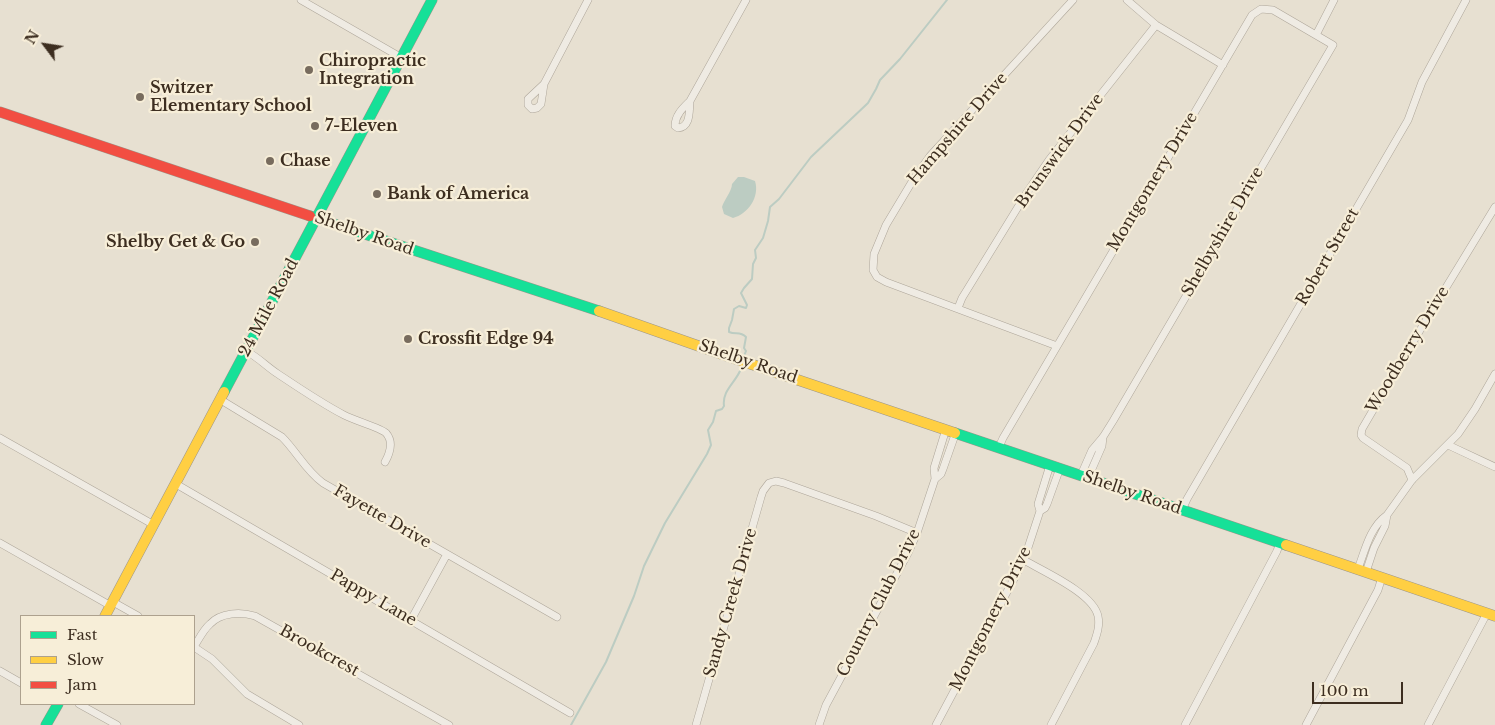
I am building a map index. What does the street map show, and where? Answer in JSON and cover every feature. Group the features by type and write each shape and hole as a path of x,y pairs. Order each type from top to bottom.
{"street":[{"path":"301,0 402,58"},
{"name":"24 Mile Road","path":"106,615 318,218 432,0"},
{"path":"544,84 588,0"},
{"path":"690,101 746,0"},
{"name":"Hampshire Drive","path":"958,308 886,282 875,274 872,264 878,241 898,202 921,168 1073,0"},
{"path":"1127,0 1156,25 1223,65"},
{"path":"1316,35 1334,0"},
{"name":"Robert Street","path":"1182,510 1186,499 1408,120 1422,82 1466,0"},
{"name":"Montgomery Drive","path":"999,447 1252,15 1260,9 1273,10 1316,35"},
{"name":"Brunswick Drive","path":"958,308 962,298 1038,176 1156,25"},
{"name":"Shelbyshire Drive","path":"1084,476 1102,446 1103,437 1333,45 1316,35"},
{"name":"Shelby Road","path":"0,112 408,249 600,311 736,359 1491,614"},
{"name":"Woodberry Drive","path":"1412,480 1407,468 1362,438 1362,429 1495,207"},
{"path":"958,308 1057,346"},
{"path":"246,351 330,408 357,422 384,432 391,443 391,450 385,462"},
{"path":"1362,571 1385,526 1387,515 1412,480 1448,445 1465,425 1495,374"},
{"name":"Fayette Drive","path":"221,400 282,437 311,474 323,483 557,617"},
{"name":"Country Club Drive","path":"819,725 826,705 917,533 935,479 943,469 951,431"},
{"path":"0,438 154,525"},
{"path":"1448,445 1495,467"},
{"name":"Montgomery Drive","path":"936,725 1024,560 1040,511 1048,504 1055,466"},
{"name":"Sandy Creek Drive","path":"696,725 761,497 769,483 784,483 917,533"},
{"name":"Pappy Lane","path":"176,484 570,713"},
{"path":"1185,725 1280,542"},
{"path":"0,544 136,615"},
{"path":"411,620 447,554"},
{"path":"1024,560 1083,595 1093,606 1098,616 1098,631 1094,643 1051,725"},
{"path":"1306,725 1379,587 1382,577"},
{"name":"Brookcrest","path":"195,645 206,628 218,618 233,614 255,616 449,725"},
{"path":"1428,725 1491,614"},
{"path":"195,648 212,659 247,694 299,725"},
{"path":"0,671 20,682"},
{"path":"46,725 57,705"},
{"path":"81,705 117,725"}],"shaded area":[{"path":"738,177 755,181 756,193 748,209 733,218 724,214 722,207 732,184"}],"waterway":[{"path":"744,356 746,337 742,334 729,332 729,328 734,309 739,306 746,308 747,305 741,293 752,279 753,264 756,258 755,250 763,238 770,207 779,199 811,157 868,103 880,80 900,59 947,0"},
{"path":"571,725 606,662 634,596 644,566 665,523 707,454 711,445 708,430 713,422 716,411 724,406 725,396 740,371"}],"traffic: fast":[{"path":"224,392 432,0"},
{"path":"310,216 599,311"},
{"path":"955,433 1286,545"},
{"path":"46,725 57,705"}],"traffic: slow":[{"path":"599,311 955,433"},
{"path":"106,615 224,392"},
{"path":"1286,545 1495,616"}],"traffic: jam":[{"path":"0,112 310,216"}],"place":[{"name":"Chiropractic Integration","path":"309,70"},
{"name":"Switzer Elementary School","path":"140,97"},
{"name":"7-Eleven","path":"315,126"},
{"name":"Chase","path":"270,161"},
{"name":"Bank of America","path":"377,194"},
{"name":"Shelby Get & Go","path":"255,242"},
{"name":"Crossfit Edge 94","path":"408,339"}]}
